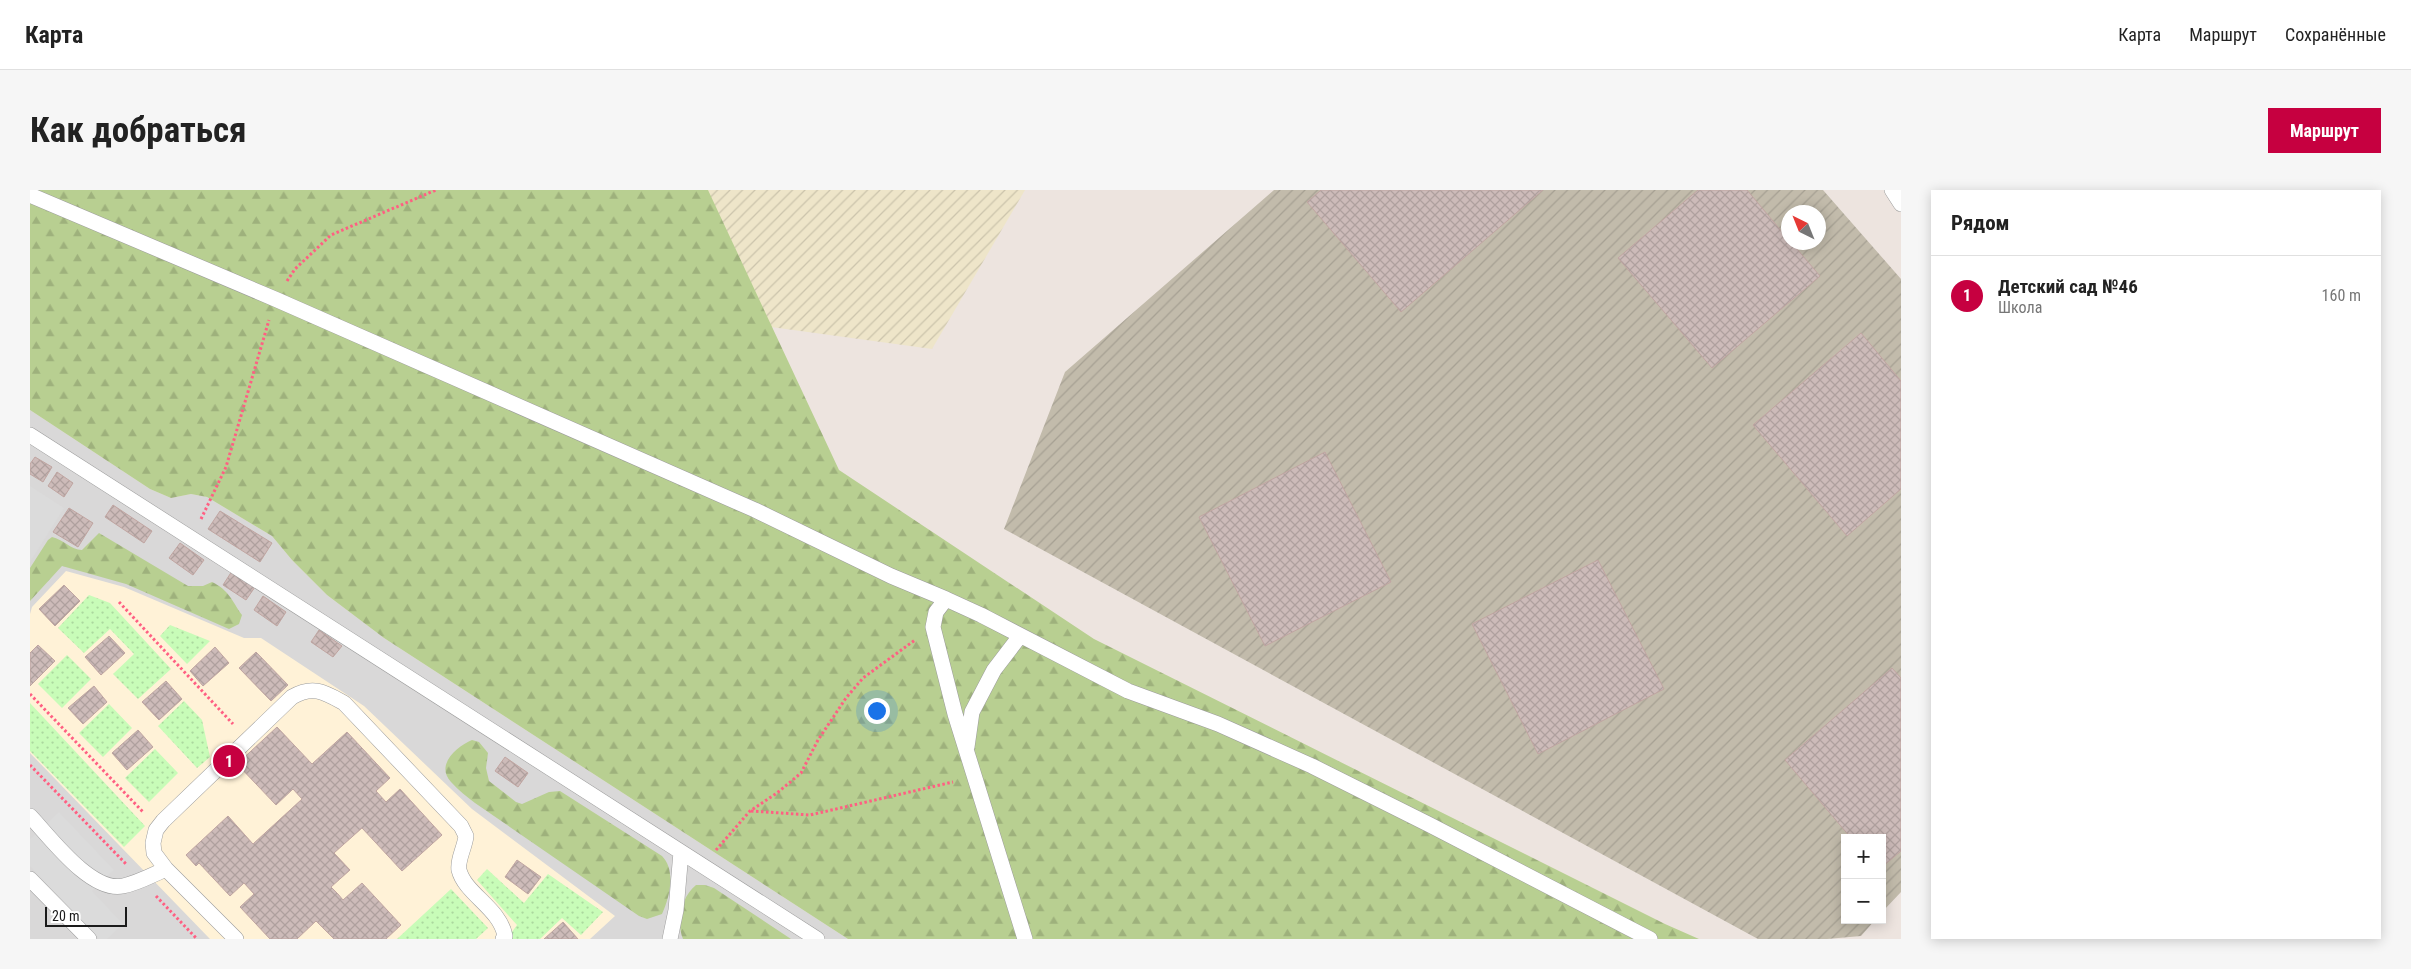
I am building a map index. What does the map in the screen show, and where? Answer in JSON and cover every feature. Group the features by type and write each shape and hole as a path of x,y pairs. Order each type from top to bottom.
{"lane":[{"path":"1892,190 1901,204"},
{"path":"30,195 755,510 890,576 981,615 1128,692 1218,724 1312,766 1439,829 1650,939"},
{"path":"30,435 817,939"},
{"path":"946,600 936,612 933,627 966,751 1025,939"},
{"path":"966,751 972,712 994,670 1020,636"},
{"path":"236,939 166,869 154,853 153,843 158,827 202,781 292,697 309,689 327,693 344,703 461,826 466,836 459,862 459,871 466,883 503,924 505,936 503,939"},
{"path":"30,816 87,876 100,883 122,887 166,869"},
{"path":"670,939 676,910 681,852"},
{"path":"30,878 89,939"}],"path":[{"path":"191,537 212,500 226,467 244,414 275,300 295,270 331,234 436,190"},
{"path":"119,602 247,739"},
{"path":"703,866 750,811 777,793 801,772 818,740 846,698 863,678 933,627"},
{"path":"30,694 158,827"},
{"path":"30,765 197,939"},
{"path":"750,811 810,815 975,777"}],"shaded area":[{"path":"555,190 1025,190 932,349 741,323"},
{"path":"1274,190 1823,190 1901,279 1901,892 1886,908 1886,834 1841,834 1841,924 1872,924 1861,936 1827,939 1758,939 1004,529 1065,372"},
{"path":"30,410 150,489 171,498 191,494 207,497 272,536 292,560 327,595 384,638 848,939 30,939"},
{"path":"30,486 64,508 30,562"},
{"path":"66,571 124,587 244,638 261,638 364,706 472,809 615,916 590,939 210,939 30,753 30,614 32,607"},
{"path":"59,812 114,870 92,891 123,924 107,939 99,939 30,866 30,839"}],"green space":[{"path":"30,190 708,190 839,470 1094,639 1665,924 1699,939 848,939 384,638 327,595 292,560 272,536 207,497 191,494 171,498 150,489 30,410"},
{"path":"99,533 188,586 203,586 212,582 218,585 230,596 242,615 239,624 229,629 126,584 62,566 30,601 30,568 48,540 52,537 56,538 78,550 82,550"},
{"path":"89,595 110,603 171,669 138,699 113,674 134,654 110,629 84,653 58,628"},
{"path":"170,625 210,641 187,664 160,636"},
{"path":"67,655 91,679 62,708 38,684"},
{"path":"184,701 202,720 210,757 197,768 158,726"},
{"path":"30,703 145,826 124,847 30,751"},
{"path":"109,704 132,728 103,757 79,733"},
{"path":"472,740 479,742 488,753 486,768 489,781 516,802 522,804 549,792 560,791 662,856 669,869 670,884 662,914 647,919 639,916 460,791 451,782 445,769 455,751"},
{"path":"155,749 178,773 149,802 125,778"},
{"path":"487,869 524,903 548,874 603,912 581,935 562,918 540,939 507,939 517,925 477,880"},
{"path":"696,885 714,888 791,939 683,939 680,925 681,910 687,896"},
{"path":"451,889 488,928 476,939 397,939"}],"building":[{"path":"1321,190 1543,190 1401,312 1307,202"},
{"path":"1698,190 1747,190 1781,231 1781,250 1798,250 1820,276 1712,368 1618,258"},
{"path":"1861,333 1901,381 1901,489 1847,536 1753,425"},
{"path":"1325,452 1391,582 1265,646 1199,517"},
{"path":"35,457 52,467 43,482 30,474 30,464"},
{"path":"57,472 73,483 64,497 48,486"},
{"path":"113,505 152,531 144,543 105,517"},
{"path":"69,508 93,523 78,547 53,532"},
{"path":"220,511 272,543 260,562 208,529"},
{"path":"180,543 204,560 193,575 169,558"},
{"path":"1598,560 1664,689 1538,754 1472,624"},
{"path":"232,571 255,587 246,600 223,585"},
{"path":"64,585 80,601 55,626 39,609"},
{"path":"263,596 286,612 277,626 254,610"},
{"path":"319,630 342,646 333,657 311,642"},
{"path":"109,636 125,653 101,675 85,657"},
{"path":"38,645 55,661 30,686 30,653"},
{"path":"215,647 229,663 203,686 190,671"},
{"path":"256,652 288,685 271,701 239,668"},
{"path":"1892,668 1901,678 1901,851 1886,864 1886,834 1848,834 1785,760"},
{"path":"166,681 182,699 159,720 142,702"},
{"path":"94,686 107,702 83,724 68,708"},
{"path":"277,727 312,764 347,732 390,778 376,791 386,802 400,789 442,835 402,871 362,828 334,853 350,870 331,887 343,900 362,883 401,925 386,939 334,939 316,921 297,939 270,939 240,907 254,894 244,883 230,896 199,863 196,866 186,855 228,816 253,844 302,799 293,789 276,805 237,764"},
{"path":"138,730 153,747 127,770 112,753"},
{"path":"505,757 528,773 518,787 495,771"},
{"path":"517,860 541,877 528,894 505,877"},
{"path":"563,922 578,939 544,939"}],"place":[{"name":"Детский сад №46","path":"229,761"}]}
